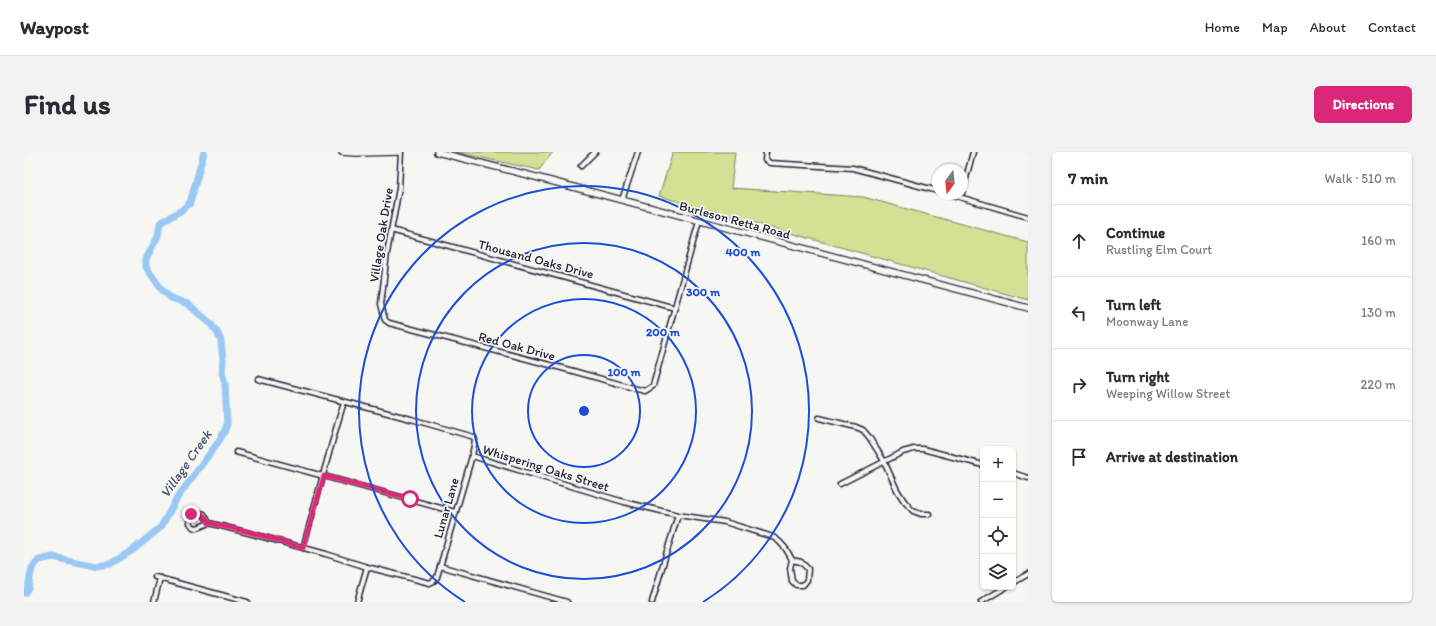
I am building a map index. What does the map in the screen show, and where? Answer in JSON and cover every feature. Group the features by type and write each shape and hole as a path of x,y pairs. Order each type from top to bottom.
{"street":[{"path":"342,152 356,154 400,152"},
{"name":"Village Oak Drive","path":"385,320 380,304 399,188 400,152"},
{"name":"Burleson Retta Road","path":"437,152 1028,308"},
{"path":"581,166 595,152"},
{"path":"622,200 638,152"},
{"path":"766,152 765,160 770,163 853,168 932,189"},
{"path":"968,172 973,152"},
{"path":"968,197 1028,217"},
{"path":"675,308 699,221"},
{"name":"Thousand Oaks Drive","path":"391,230 675,308"},
{"name":"Red Oak Drive","path":"385,320 389,323 645,391 651,388 654,382 675,308"},
{"name":"Whispering Oaks Street","path":"258,379 474,437 475,440 472,456 624,502 678,515 725,522 773,537 784,545 792,560 790,568 792,581 796,585 803,586 807,580 808,569 801,562 792,560"},
{"path":"303,548 344,402"},
{"path":"819,418 863,430 884,461 897,490 904,501 914,511 921,514 929,514"},
{"path":"840,484 903,452 914,449 944,454 980,464"},
{"path":"236,452 455,512"},
{"name":"Lunar Lane","path":"367,567 430,583 435,580 472,456"},
{"path":"1016,474 1028,478"},
{"path":"209,523 204,514 196,512 191,514 190,523 193,527 197,528 209,523 249,532 367,567 357,602"},
{"path":"652,602 678,515"},
{"path":"440,566 566,602"},
{"path":"1016,581 1028,574"},
{"path":"154,602 158,578 247,602"},
{"path":"981,602 1001,590"}],"green space":[{"path":"455,152 553,152 539,170"},
{"path":"673,152 735,152 731,188 863,197 1028,242 1028,300 659,196"}],"waterway":[{"name":"Village Creek","path":"24,593 28,588 32,568 39,560 53,557 95,566 110,564 133,550 161,527 177,498 219,441 225,430 227,424 225,383 222,373 223,360 221,341 217,332 210,323 188,304 171,298 162,290 146,267 146,259 158,236 160,223 182,210 190,203 204,152"}],"route":[{"path":"191,514 196,512 204,514 209,523 249,532 303,548 324,476 410,499"}]}
